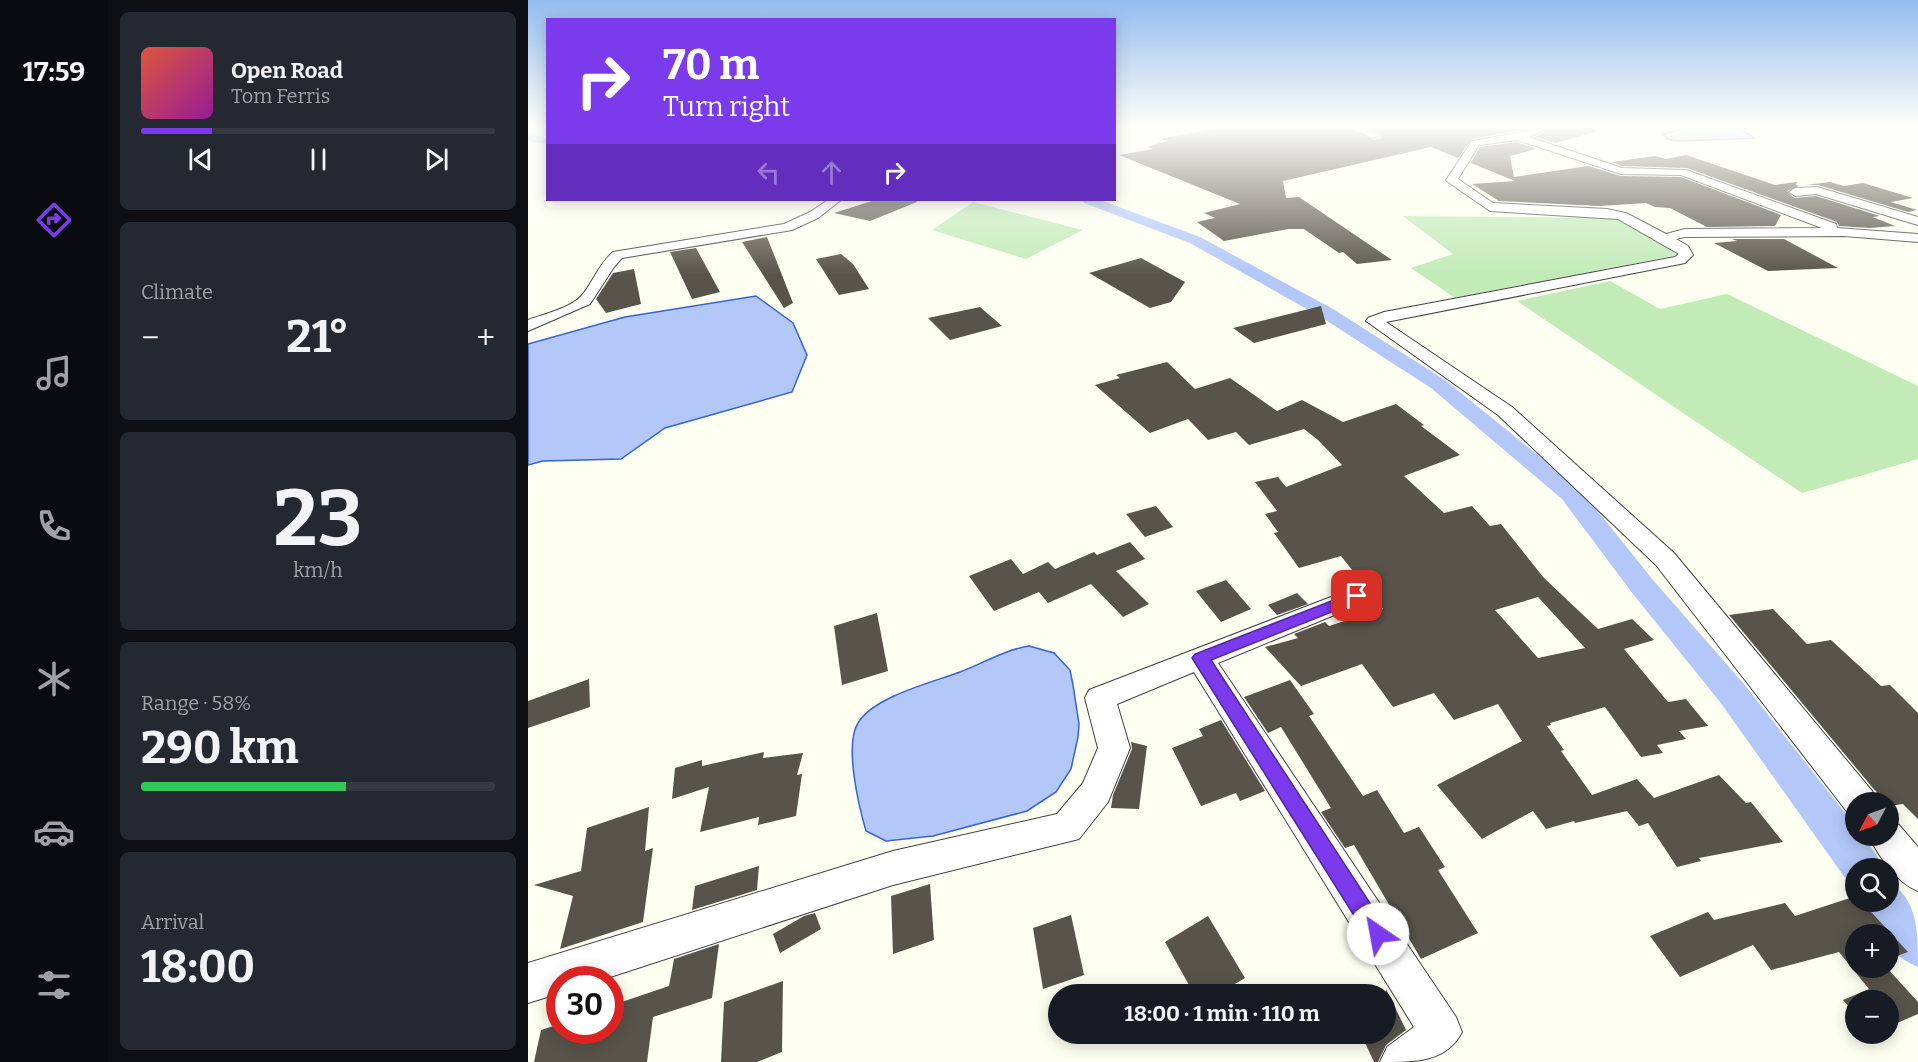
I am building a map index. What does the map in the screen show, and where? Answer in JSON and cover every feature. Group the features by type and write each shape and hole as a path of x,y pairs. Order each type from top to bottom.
{"street":[{"path":"1455,176 1452,180 1490,207 1608,213 1622,216 1683,249 1686,255 1680,260 1477,297 1374,321 1505,411 1665,560 1852,792"},
{"path":"1692,176 1844,232"},
{"path":"1795,192 1817,190 1918,221"},
{"path":"528,326 587,300 601,274 610,261 618,255 787,227 814,215 834,201"},
{"path":"1669,241 1669,237 1685,233 1844,232 1918,238"},
{"path":"528,983 893,868 1067,828 1096,792 1114,748 1100,698 1357,596"},
{"path":"1200,658 1441,1032 1402,1062"},
{"path":"1895,846 1918,874"}],"green space":[{"path":"973,202 1083,230 1026,259 932,230"},
{"path":"1403,216 1619,218 1678,255 1455,298 1411,268 1453,254"},
{"path":"1610,281 1660,309 1727,294 1918,386 1918,459 1802,493 1517,301"}],"water":[{"path":"756,296 793,323 807,355 792,392 665,428 621,459 543,461 528,465 528,344 625,317"},
{"path":"1029,646 1054,653 1070,670 1073,685 1079,724 1078,737 1071,769 1056,792 1027,811 933,836 886,841 866,831 854,776 852,746 858,723 876,705 890,698 1011,650"}],"building":[{"path":"1170,176 1307,176 1283,181 1286,198 1299,197 1392,260 1357,264 1343,252 1339,253 1304,229 1288,229 1224,241 1197,222 1215,218 1204,213 1240,204"},
{"path":"1502,176 1681,177 1781,215 1775,226 1707,227 1670,208 1655,207 1646,203 1599,206 1499,201 1472,184 1515,181"},
{"path":"1708,176 1747,176 1775,185 1797,182 1796,185 1799,186 1787,191 1794,198 1816,196 1880,216 1873,217 1895,226 1870,228 1839,226 1837,222"},
{"path":"1830,182 1844,186 1863,183 1913,198 1891,202 1917,210 1908,212 1818,185 1806,185"},
{"path":"872,201 917,202 870,221 834,213"},
{"path":"767,237 793,303 784,308 742,242"},
{"path":"1732,239 1784,239 1838,268 1768,271 1714,243 1737,241"},
{"path":"696,248 720,292 692,299 670,252"},
{"path":"841,254 853,264 869,289 839,295 816,259"},
{"path":"1141,258 1185,282 1171,302 1150,308 1089,273"},
{"path":"634,269 641,304 606,313 596,299 613,273"},
{"path":"1321,306 1326,324 1254,343 1233,328"},
{"path":"980,307 1002,326 950,340 928,318"},
{"path":"1167,362 1195,389 1230,378 1277,411 1302,400 1343,422 1396,404 1460,455 1404,476 1444,513 1472,506 1490,526 1501,524 1544,578 1598,629 1632,619 1654,640 1624,649 1668,702 1686,699 1708,726 1679,731 1686,739 1657,745 1663,753 1641,757 1605,707 1550,723 1551,725 1547,726 1564,750 1561,751 1592,795 1637,779 1654,798 1719,775 1746,803 1751,802 1783,842 1699,858 1701,861 1677,867 1648,823 1639,826 1627,811 1546,829 1533,811 1482,839 1437,785 1522,741 1498,704 1454,720 1434,693 1393,707 1362,664 1301,686 1265,647 1298,638 1294,634 1325,622 1329,626 1383,609 1341,556 1299,568 1274,533 1278,532 1265,514 1277,511 1255,482 1278,477 1286,487 1342,465 1304,429 1249,445 1236,432 1208,440 1188,419 1150,433 1095,385 1120,378 1116,375","holes":["1538,597 1585,648 1538,658 1495,610"]},
{"path":"1156,506 1173,527 1145,537 1126,514"},
{"path":"1130,542 1145,559 1116,571 1149,604 1123,617 1091,584 1048,603 1039,592 994,611 969,576 1011,559 1023,574 1048,562 1055,569 1094,552 1097,555"},
{"path":"1226,580 1251,609 1221,622 1196,591"},
{"path":"1297,593 1308,604 1277,615 1268,605"},
{"path":"1773,609 1807,644 1831,640 1881,686 1890,685 1918,713 1918,819 1903,804 1899,805 1899,792 1877,792 1872,787 1729,615"},
{"path":"877,613 888,671 842,685 834,626"},
{"path":"589,679 590,707 528,728 528,701"},
{"path":"1290,680 1314,714 1309,716 1363,796 1377,790 1404,833 1419,827 1445,867 1438,870 1478,933 1421,959 1354,845 1345,848 1321,812 1331,808 1281,727 1268,733 1244,697"},
{"path":"1221,720 1265,791 1240,801 1236,793 1201,806 1172,748 1203,736 1199,729"},
{"path":"1131,742 1147,746 1139,809 1111,808 1113,795 1132,749"},
{"path":"764,752 763,758 803,753 797,775 802,774 796,816 758,825 759,817 700,832 709,787 672,799 675,768 702,760 702,766"},
{"path":"649,807 645,851 653,848 643,922 560,949 573,896 534,885 581,871 587,828"},
{"path":"759,866 757,890 692,910 695,886"},
{"path":"930,884 934,940 893,954 891,896"},
{"path":"1845,900 1845,912 1871,912 1882,924 1845,924 1845,959 1839,952 1771,970 1753,945 1680,977 1650,936 1708,912 1714,920 1785,903 1795,916"},
{"path":"815,913 821,929 780,953 773,934 804,916"},
{"path":"1071,915 1084,975 1058,984 1048,984 1048,987 1043,989 1033,928"},
{"path":"1208,916 1245,978 1235,984 1188,984 1165,942"},
{"path":"1899,942 1908,952 1899,955"},
{"path":"719,944 712,998 653,1017 647,1062 534,1062 541,1030 546,1028 546,1044 624,1044 624,1001 669,986 674,959"},
{"path":"1860,978 1896,978 1918,1002 1918,1014 1899,1022 1899,990 1867,990 1869,989"},
{"path":"783,981 782,1052 757,1062 721,1062 724,1002"},
{"path":"1396,1010 1406,1030 1396,1038"},
{"path":"1366,1044 1387,1044 1378,1062 1374,1062"}],"waterway":[{"path":"1092,201 1195,240 1327,313 1438,384 1571,494 1643,587 1732,693 1855,858"},
{"path":"1893,912 1918,945"}],"route":[{"path":"1357,596 1200,658 1378,934"}]}
